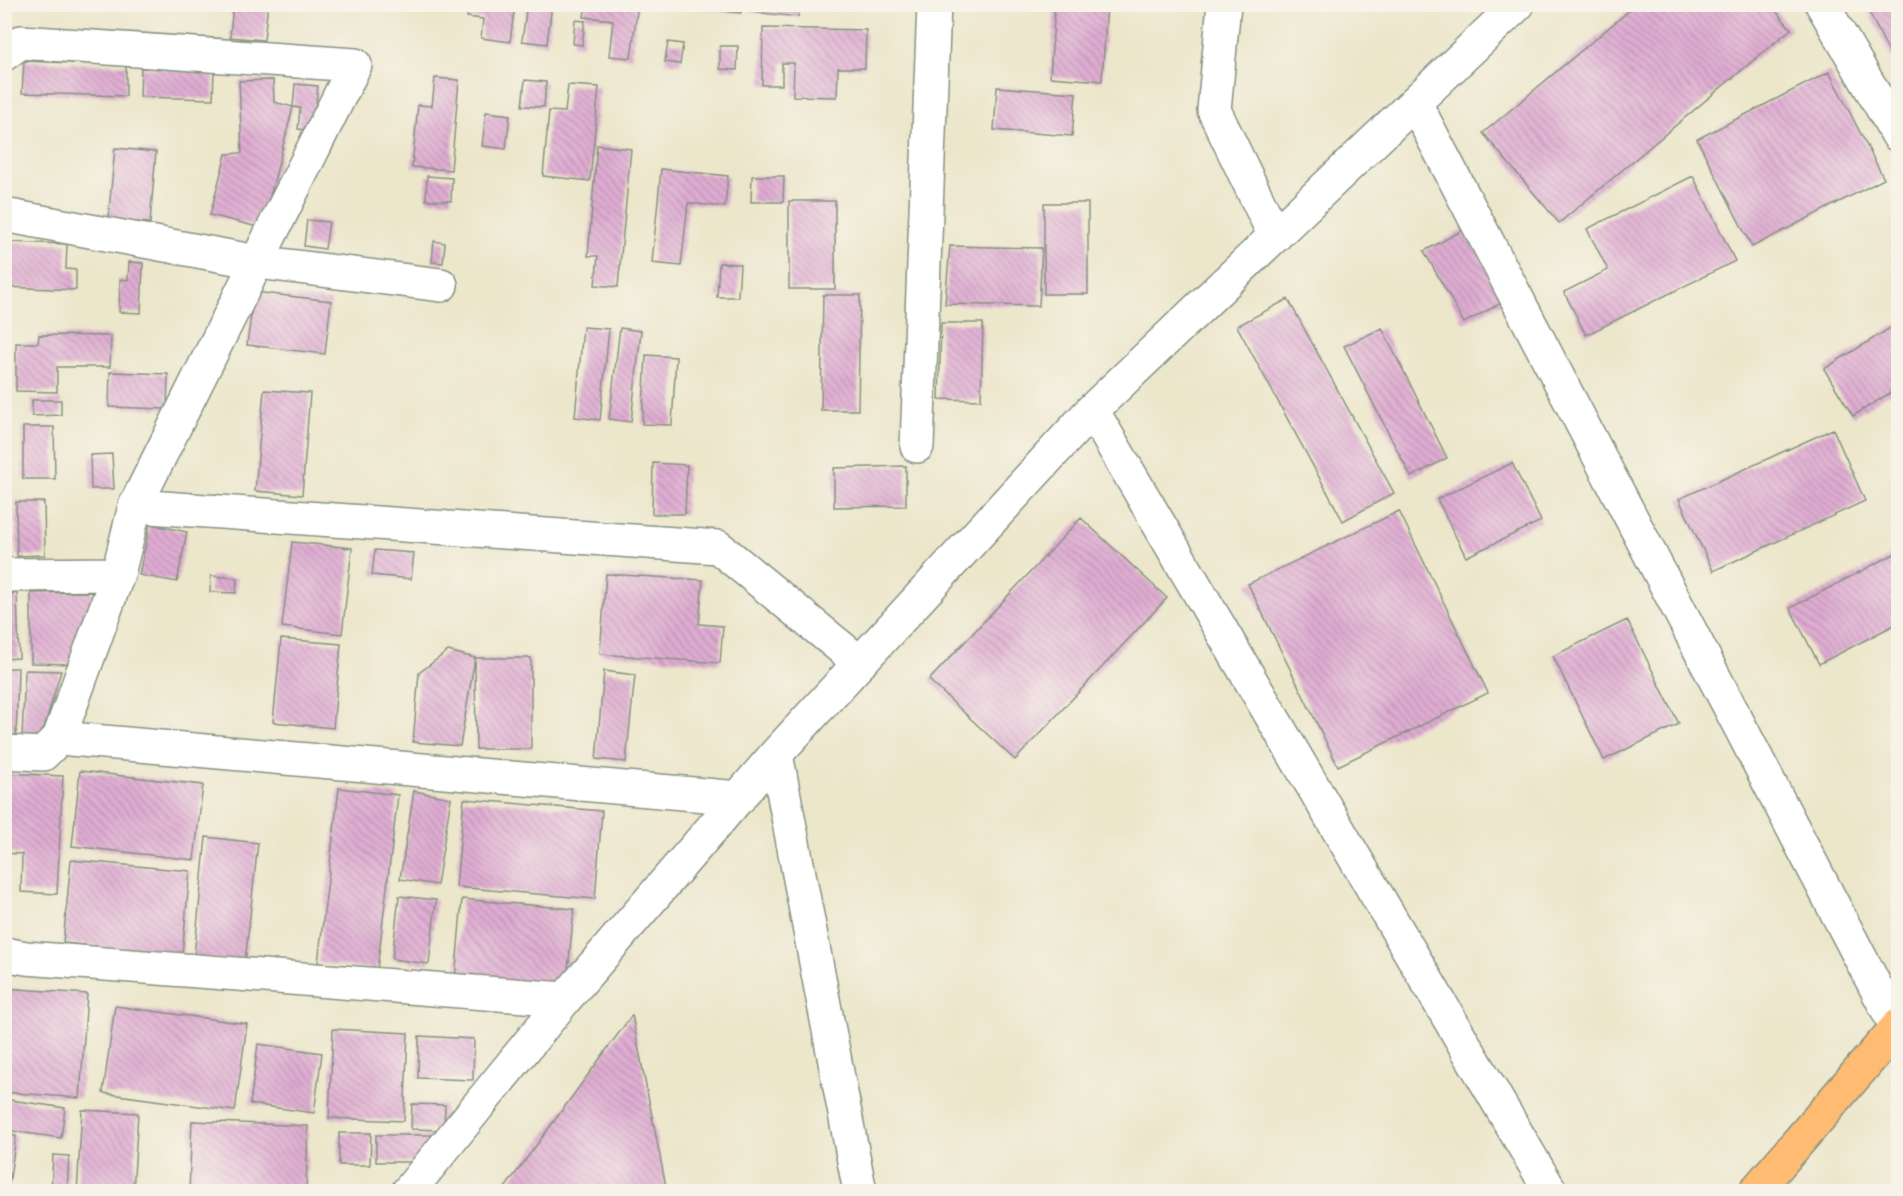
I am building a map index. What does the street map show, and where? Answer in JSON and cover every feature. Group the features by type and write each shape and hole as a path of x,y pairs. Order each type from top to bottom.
{"main road":[{"path":"1756,1191 1898,1027"}],"street":[{"path":"917,446 934,4"},
{"path":"1224,4 1214,110 1275,236"},
{"path":"408,1191 565,999 776,754 1092,410 1518,4"},
{"path":"1822,4 1899,135"},
{"path":"4,54 21,42 355,65 135,506 118,574 59,738 42,754 4,752"},
{"path":"1415,103 1898,1027"},
{"path":"4,215 257,262 441,285"},
{"path":"1092,410 1551,1191"},
{"path":"135,506 718,547 860,663"},
{"path":"4,575 118,574"},
{"path":"59,738 739,798"},
{"path":"776,754 860,1191"},
{"path":"4,954 27,958 565,999"}],"building":[{"path":"233,4 268,4 264,40 230,37"},
{"path":"469,4 515,4 510,42 481,38 483,19 467,17"},
{"path":"527,4 552,4 547,44 522,41"},
{"path":"586,4 638,4 631,58 609,56 613,20 584,17"},
{"path":"697,4 742,4 741,13 696,8"},
{"path":"753,4 799,4 798,17 752,12"},
{"path":"1055,4 1107,4 1102,81 1050,77"},
{"path":"1637,4 1770,4 1791,29 1559,223 1483,133"},
{"path":"1865,4 1898,4 1898,70"},
{"path":"575,20 585,21 582,45 573,44"},
{"path":"763,28 866,30 865,68 838,68 837,97 793,96 794,63 782,63 782,85 762,85"},
{"path":"668,42 683,44 680,64 665,62"},
{"path":"720,46 738,46 737,70 720,69"},
{"path":"24,61 126,65 126,96 22,93"},
{"path":"141,68 214,70 213,99 140,97"},
{"path":"1829,72 1884,179 1752,247 1697,139"},
{"path":"435,78 459,80 451,170 412,167 418,105 432,106"},
{"path":"273,80 274,102 293,107 262,228 210,215 226,154 242,153 239,81"},
{"path":"525,80 546,82 544,107 522,106"},
{"path":"295,84 318,86 313,131 298,129 300,108 293,107"},
{"path":"568,85 599,87 590,181 543,176 549,111 565,112"},
{"path":"997,87 1076,93 1072,136 994,130"},
{"path":"486,112 510,115 506,149 482,146"},
{"path":"597,145 631,149 618,287 595,285 598,256 588,256"},
{"path":"115,148 156,152 150,223 108,220"},
{"path":"661,169 728,176 725,207 688,203 681,266 652,263"},
{"path":"427,176 452,178 451,201 426,200"},
{"path":"752,176 784,176 783,202 751,202"},
{"path":"1693,176 1735,261 1586,335 1564,292 1608,270 1587,229"},
{"path":"789,201 835,201 835,289 789,289"},
{"path":"1044,203 1088,203 1088,294 1044,294"},
{"path":"307,220 329,222 325,249 304,246"},
{"path":"1465,229 1505,301 1464,323 1424,251"},
{"path":"434,241 445,243 443,263 432,262"},
{"path":"8,242 67,244 66,269 76,270 76,290 6,287"},
{"path":"950,246 1042,248 1039,306 945,304"},
{"path":"129,262 143,263 141,313 119,312 120,279 128,280"},
{"path":"719,263 740,264 738,297 717,297"},
{"path":"254,292 331,301 325,354 247,345"},
{"path":"823,295 860,295 858,410 821,410"},
{"path":"1288,299 1394,493 1343,521 1237,326"},
{"path":"941,323 983,323 981,400 939,399"},
{"path":"1898,323 1898,388 1853,416 1824,369"},
{"path":"583,327 609,329 600,420 575,417"},
{"path":"620,328 641,331 631,422 609,419"},
{"path":"1382,328 1447,458 1411,477 1344,346"},
{"path":"39,335 111,336 110,367 57,367 57,392 16,391 16,343 38,343"},
{"path":"646,355 676,357 672,425 642,424"},
{"path":"110,372 168,374 167,409 109,407"},
{"path":"264,390 310,393 302,495 255,491"},
{"path":"32,400 61,400 61,415 32,416"},
{"path":"23,427 54,427 55,479 23,479"},
{"path":"1833,429 1865,501 1713,571 1679,499"},
{"path":"112,454 114,489 91,489 90,455"},
{"path":"653,463 687,465 685,514 652,514"},
{"path":"1512,463 1541,521 1466,557 1437,499"},
{"path":"906,466 906,506 834,507 834,468"},
{"path":"16,502 44,502 45,555 17,556"},
{"path":"1399,511 1488,693 1338,766 1248,584"},
{"path":"1081,518 1167,598 1015,760 929,680"},
{"path":"150,524 187,532 177,582 139,575"},
{"path":"292,542 352,548 342,634 282,627"},
{"path":"375,550 414,553 411,579 372,575"},
{"path":"1898,552 1898,623 1819,664 1790,608"},
{"path":"606,574 703,580 699,624 723,626 720,663 600,654"},
{"path":"211,576 237,578 236,593 210,592"},
{"path":"96,592 70,664 31,663 31,593"},
{"path":"17,593 19,658 4,659 4,594"},
{"path":"1627,620 1679,724 1604,760 1553,656"},
{"path":"281,639 341,644 333,728 273,722"},
{"path":"448,651 475,658 460,746 413,742 419,673"},
{"path":"475,658 531,658 531,749 476,749"},
{"path":"4,668 18,668 16,740 4,739"},
{"path":"25,670 61,671 41,738 22,737"},
{"path":"604,671 635,675 626,762 596,759"},
{"path":"80,771 203,785 194,860 72,846"},
{"path":"4,773 63,776 57,894 21,892 22,854 4,853"},
{"path":"339,788 398,795 377,970 318,963"},
{"path":"414,791 451,798 437,885 400,879"},
{"path":"464,799 602,811 595,899 456,887"},
{"path":"206,837 258,843 245,962 194,957"},
{"path":"71,860 190,871 182,955 63,943"},
{"path":"399,896 436,900 429,964 392,959"},
{"path":"462,899 574,909 566,990 455,980"},
{"path":"4,988 87,994 80,1098 4,1092"},
{"path":"115,1006 247,1024 235,1111 103,1093"},
{"path":"632,1015 667,1192 502,1192"},
{"path":"333,1029 408,1033 404,1121 329,1118"},
{"path":"419,1036 474,1039 473,1080 418,1078"},
{"path":"258,1044 322,1053 314,1113 250,1104"},
{"path":"4,1099 65,1108 61,1138 4,1130"},
{"path":"412,1104 445,1105 444,1130 411,1129"},
{"path":"82,1110 138,1113 133,1192 77,1192"},
{"path":"192,1121 308,1126 306,1192 189,1192"},
{"path":"339,1133 371,1133 370,1165 339,1165"},
{"path":"4,1134 16,1136 8,1192 4,1192"},
{"path":"376,1135 431,1135 430,1162 376,1162"},
{"path":"53,1155 69,1156 67,1192 51,1192"}]}
